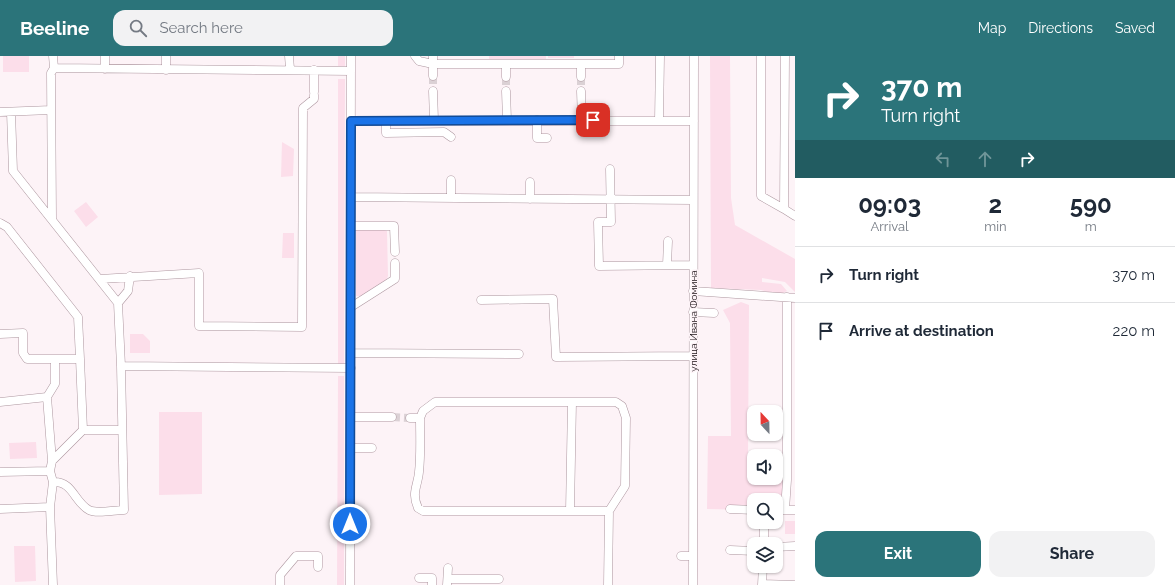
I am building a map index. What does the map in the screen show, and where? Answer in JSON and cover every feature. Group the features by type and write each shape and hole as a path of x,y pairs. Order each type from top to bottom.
{"street":[{"path":"52,219 51,73 54,68 53,56"},
{"path":"105,56 105,69"},
{"path":"166,56 166,70"},
{"path":"289,56 290,69"},
{"path":"350,585 351,56"},
{"path":"415,56 418,61 433,60 506,64 581,64 601,60 619,64 619,56"},
{"path":"659,121 660,56"},
{"name":"улица Ивана Фомина","path":"693,585 694,56"},
{"path":"762,56 761,196 795,216"},
{"path":"784,210 785,56"},
{"path":"433,60 433,76"},
{"path":"506,64 506,77"},
{"path":"581,64 581,77"},
{"path":"54,68 166,70 290,69 351,71"},
{"path":"100,279 199,273 199,326 302,327 303,108 314,99 314,70"},
{"path":"433,91 434,120"},
{"path":"506,91 504,106 507,120"},
{"path":"581,92 579,107 582,120"},
{"path":"0,111 11,112 51,110"},
{"path":"11,112 13,172 118,303 124,510 94,512 89,510 66,484 61,482 53,482"},
{"path":"351,121 507,120 522,123 538,120 694,121"},
{"path":"538,120 537,138 547,138"},
{"path":"386,121 386,133 444,132 451,137"},
{"path":"610,169 611,222 598,222 599,266 693,265"},
{"path":"451,180 451,198"},
{"path":"530,182 530,199"},
{"path":"351,197 611,200 655,197 693,200"},
{"path":"0,223 7,227 78,317 83,430"},
{"path":"351,226 394,226 395,252"},
{"path":"667,265 668,242"},
{"path":"351,307 395,279 395,264"},
{"path":"118,303 128,291 130,276"},
{"path":"693,291 791,297 787,480 783,497"},
{"path":"481,300 553,299 556,357 693,356"},
{"path":"693,312 714,313"},
{"path":"0,334 23,333 23,354 27,360 80,359"},
{"path":"351,353 519,354"},
{"path":"52,585 50,507 53,482 50,471 52,461 47,397 55,384 55,359"},
{"path":"121,366 351,368"},
{"path":"0,402 47,397"},
{"path":"608,511 423,510 418,508 415,502 415,482 419,473 420,418 425,408 435,402 616,402 622,406 625,412 625,486 608,511 608,585"},
{"path":"570,511 572,402"},
{"path":"351,417 392,418"},
{"path":"410,418 420,418"},
{"path":"52,461 83,430 122,430"},
{"path":"351,448 372,448"},
{"path":"0,472 50,471"},
{"path":"0,509 50,507"},
{"path":"730,509 747,510"},
{"path":"783,510 795,510"},
{"path":"783,547 795,546"},
{"path":"730,550 747,551"},
{"path":"280,585 280,575 296,556 318,556 318,567"},
{"path":"681,556 693,556"},
{"path":"448,568 448,582 460,577 499,580"},
{"path":"763,573 762,585 795,585"},
{"path":"418,578 432,578 432,585"}],"shaded area":[{"path":"3,56 29,56 29,72 3,72"},
{"path":"338,56 345,56 345,66 338,66"},
{"path":"489,56 546,56 546,59 489,59"},
{"path":"548,56 574,56 574,58 548,58"},
{"path":"710,56 730,56 731,198 735,225 795,259 795,292 785,282 762,278 762,282 781,284 787,291 779,295 761,290 711,288"},
{"path":"338,79 345,79 344,364 338,364"},
{"path":"282,142 294,149 293,176 281,177"},
{"path":"86,202 98,217 86,227 74,211"},
{"path":"377,228 387,231 388,276 386,281 361,296 356,296 356,230"},
{"path":"283,233 294,233 294,258 282,258"},
{"path":"741,302 749,305 747,485 783,485 782,493 747,493 747,510 707,509 708,436 731,436 730,323 723,310"},
{"path":"130,334 143,334 150,341 150,353 130,353"},
{"path":"338,376 344,376 344,585 337,585"},
{"path":"159,412 202,412 202,494 159,495"},
{"path":"36,442 37,458 10,459 9,443"},
{"path":"785,521 795,521 795,534 785,534"},
{"path":"14,546 35,546 36,581 15,582"}],"tunnel":[{"path":"433,76 433,91"},
{"path":"506,77 506,91"},
{"path":"581,77 581,91"},
{"path":"392,417 410,418"}],"route":[{"path":"350,524 351,121 593,120"}]}
